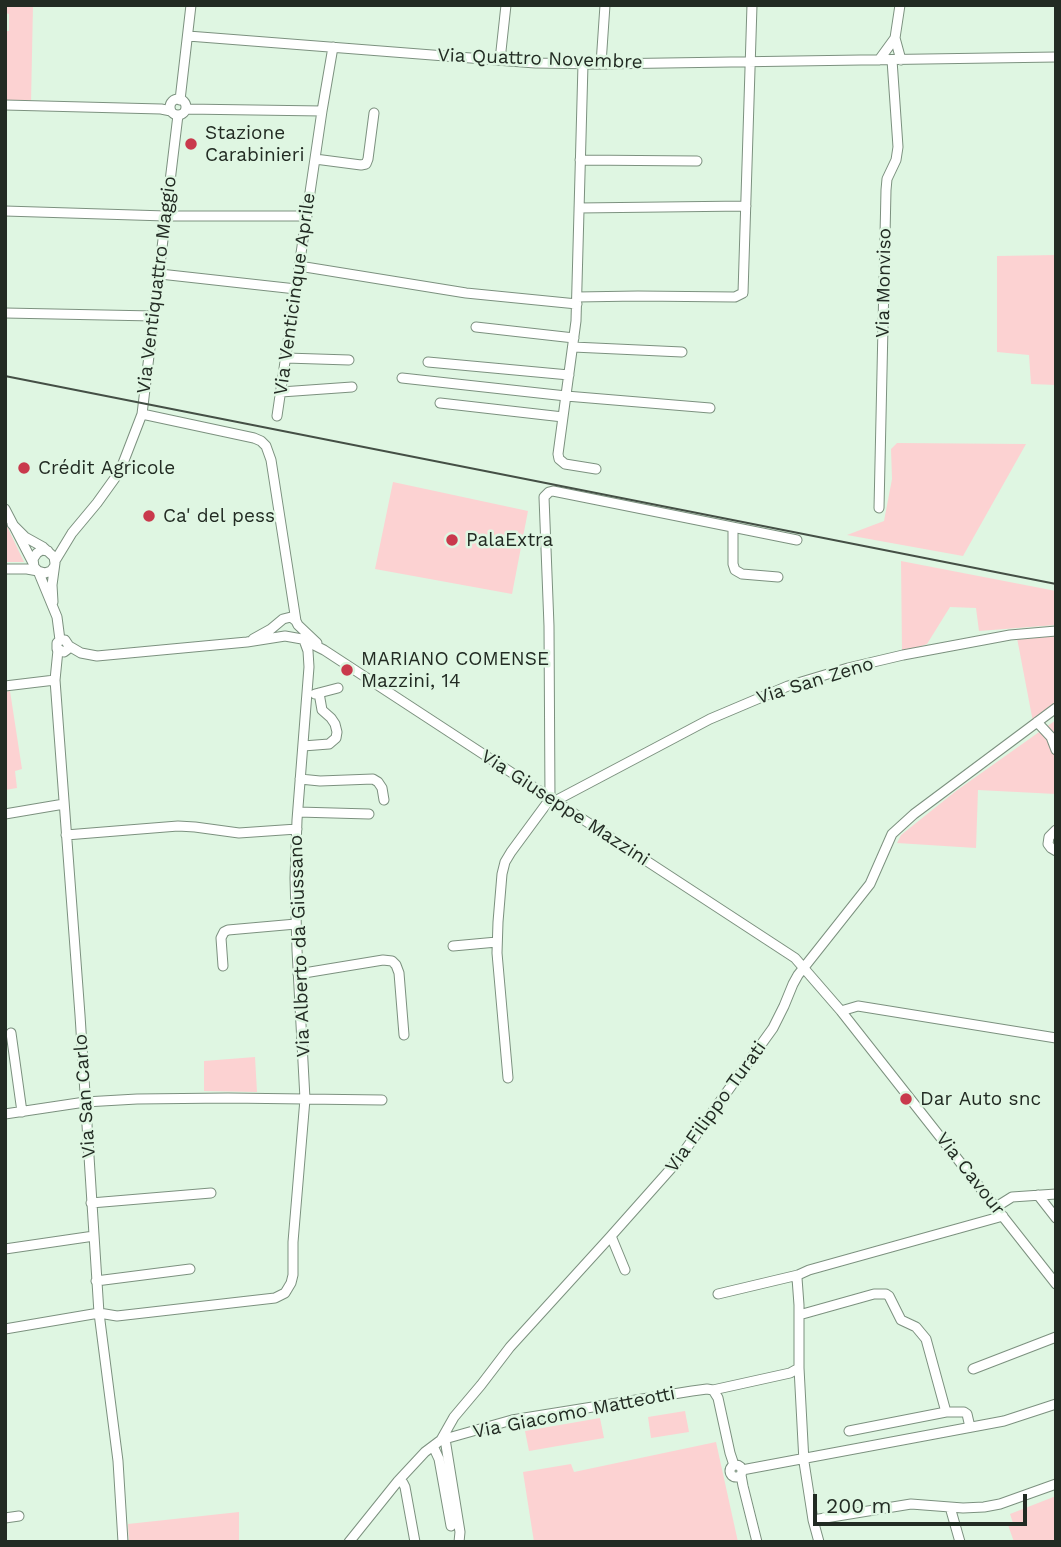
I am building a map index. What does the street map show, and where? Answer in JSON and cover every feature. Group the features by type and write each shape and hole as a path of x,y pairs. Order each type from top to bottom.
{"street":[{"name":"Via Ventiquattro Maggio","path":"72,533 120,471 142,414 191,5"},
{"path":"500,60 506,5"},
{"path":"601,65 605,5"},
{"path":"299,266 466,293 577,301 638,296 742,295 752,5"},
{"path":"880,60 895,38 900,5"},
{"name":"Via Quattro Novembre","path":"188,36 601,65 1056,57"},
{"name":"Via Monviso","path":"879,508 886,186 898,147 895,38"},
{"name":"Via Venticinque Aprile","path":"277,416 333,47"},
{"path":"583,64 577,301 574,342 558,453 559,459 565,464 596,469"},
{"path":"5,105 322,111"},
{"path":"315,159 361,166 366,164 374,113"},
{"path":"580,160 697,161"},
{"path":"579,208 746,206"},
{"path":"5,211 166,216 307,216"},
{"path":"160,274 296,289"},
{"path":"5,313 154,316"},
{"path":"475,327 574,342 682,352"},
{"path":"286,358 349,360"},
{"path":"428,362 569,375"},
{"path":"402,378 710,408"},
{"path":"281,392 352,387"},
{"path":"440,403 563,417"},
{"path":"59,645 66,651 69,646 81,653 97,656 247,642 288,637 297,632 270,456 264,444 244,436 142,414"},
{"path":"508,1078 497,942 501,878 511,852 552,800 549,626 543,499 553,491 797,540"},
{"path":"5,509 36,567"},
{"path":"12,524 25,537 52,554 55,564 52,585 54,607"},
{"path":"733,527 735,570 741,574 778,577"},
{"path":"54,607 33,559 37,553 72,533"},
{"path":"5,569 36,567 48,572 72,533"},
{"path":"288,637 280,632 279,628 290,584"},
{"name":"Via San Carlo","path":"54,607 59,645 55,680 96,1280 118,1461 122,1542"},
{"path":"247,642 265,633 282,619 291,617 297,623"},
{"name":"Via Giuseppe Mazzini","path":"297,623 320,649"},
{"name":"Via San Zeno","path":"552,800 710,719 788,685 903,655 1010,635 1056,631"},
{"name":"Via Giuseppe Mazzini","path":"288,637 304,640 320,649 785,950 804,967"},
{"name":"Via Alberto da Giussano","path":"99,1313 117,1316 277,1297 287,1290 293,1278 292,1248 305,1099 296,924 297,828 309,667 304,640"},
{"name":"Via Alberto da Giussano","path":"309,667 311,659 320,649"},
{"path":"5,686 55,680"},
{"path":"307,696 338,688"},
{"path":"303,746 329,744 336,738 334,722 323,710 318,693"},
{"name":"Via Filippo Turati","path":"439,1441 454,1417 510,1347 661,1181 690,1144 775,1024 804,967 868,887 888,840 896,829 1056,708"},
{"path":"1037,722 1051,737 1056,750"},
{"path":"300,779 373,779 379,782 384,800"},
{"path":"5,814 64,804"},
{"path":"298,812 369,814"},
{"path":"66,835 178,827 239,833 297,828"},
{"path":"1056,830 1049,837 1048,844 1056,851"},
{"path":"223,966 221,938 225,932 296,924"},
{"path":"453,946 497,942"},
{"path":"298,974 391,961 399,973 404,1035"},
{"name":"Via Cavour","path":"804,967 1056,1284"},
{"path":"841,1011 858,1006 1056,1038"},
{"path":"11,1033 22,1112"},
{"path":"5,1114 85,1102 160,1099 382,1100"},
{"path":"91,1202 211,1193"},
{"path":"996,1207 1012,1197 1056,1194"},
{"path":"1038,1195 1056,1218"},
{"path":"718,1294 798,1275 1003,1216"},
{"path":"5,1248 94,1236"},
{"path":"611,1236 625,1270"},
{"path":"96,1280 190,1269"},
{"path":"798,1275 804,1457 818,1542"},
{"path":"799,1315 874,1294 886,1294 901,1320 916,1327 926,1339 946,1412"},
{"path":"5,1329 99,1313"},
{"path":"973,1369 1056,1337"},
{"name":"Via Giacomo Matteotti","path":"349,1542 398,1481 439,1441 512,1420 692,1391 713,1390 790,1373 799,1368"},
{"path":"713,1390 718,1398 730,1453 743,1486 757,1542"},
{"path":"738,1471 1004,1421 1056,1404"},
{"path":"849,1432 946,1412 964,1412 971,1427"},
{"path":"439,1441 439,1459 451,1526"},
{"path":"439,1441 460,1532 459,1542"},
{"path":"738,1471 737,1483 751,1542"},
{"path":"398,1481 405,1487 415,1542"},
{"path":"813,1520 911,1504 970,1508 990,1506 1056,1484"},
{"path":"950,1507 960,1542"},
{"path":"5,1518 19,1516"}],"shaded area":[{"path":"5,5 33,5 31,103 5,103 5,31 9,31 9,14 5,13"},
{"path":"1056,255 1056,385 1031,384 1029,355 997,352 997,256"},
{"path":"897,443 1026,444 963,556 847,535 884,521 892,479 891,449"},
{"name":"PalaExtra","path":"393,482 528,511 512,594 375,569"},
{"path":"5,522 24,562 5,562"},
{"path":"901,561 1056,591 1056,625 979,631 976,608 950,607 927,644 902,653"},
{"path":"1056,634 1056,705 1033,722 1017,638"},
{"path":"10,691 22,769 15,771 17,788 5,790 5,692"},
{"path":"1056,720 1056,794 978,790 976,848 897,843 901,835 956,791"},
{"path":"255,1057 257,1092 204,1091 204,1061"},
{"path":"685,1411 689,1432 651,1438 648,1417"},
{"path":"600,1418 604,1438 529,1451 525,1431"},
{"path":"716,1442 738,1542 534,1542 523,1472 571,1464 574,1472"},
{"path":"1056,1496 1056,1542 1014,1542 1008,1525 1013,1523 1010,1514"},
{"path":"239,1512 239,1542 129,1542 128,1524"}],"railway":[{"path":"5,376 1056,584"}],"place":[{"name":"Stazione Carabinieri","path":"191,144"},
{"name":"Crédit Agricole","path":"24,468"},
{"name":"Ca' del pess","path":"149,516"},
{"name":"PalaExtra","path":"452,540"},
{"name":"MARIANO COMENSE Mazzini, 14","path":"347,670"},
{"name":"Dar Auto snc","path":"906,1099"}]}
